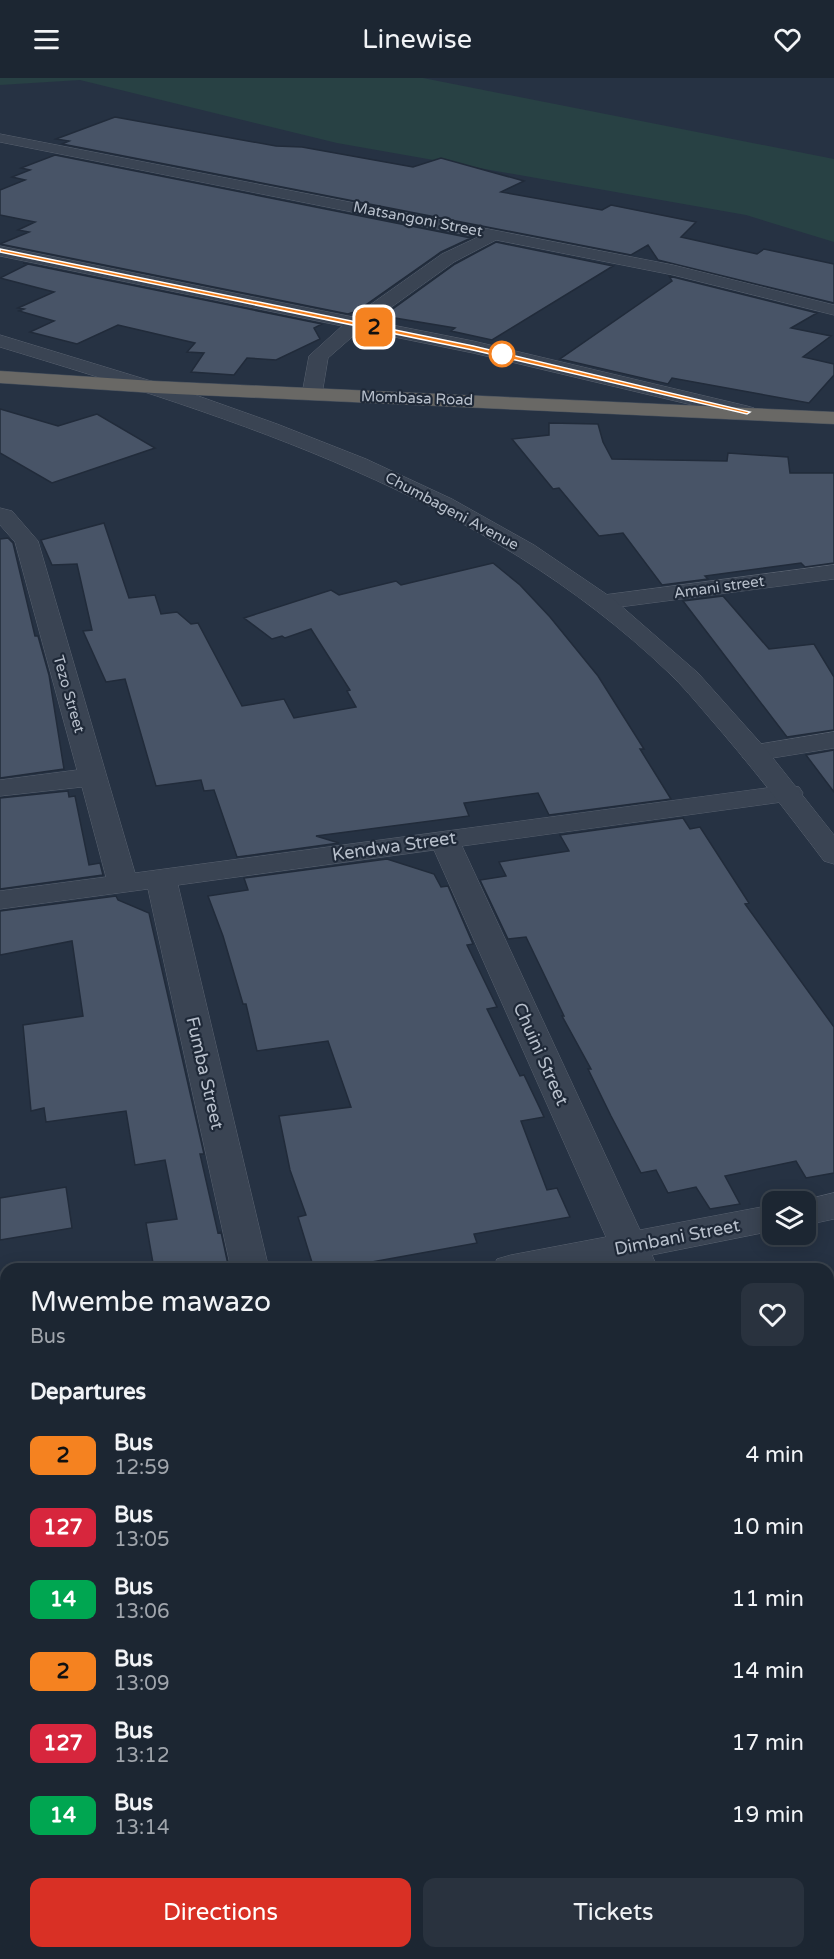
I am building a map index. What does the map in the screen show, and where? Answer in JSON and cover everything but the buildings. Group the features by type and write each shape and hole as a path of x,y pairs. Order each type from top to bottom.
{"highway":[{"name":"Mombasa Road","path":"0,377 154,387 747,412 834,418"}],"street":[{"name":"Matsangoni Street","path":"0,138 673,270 834,310"},
{"path":"312,394 319,356 357,323 448,258 496,234"},
{"path":"0,251 473,348 747,412"},
{"name":"Chumbageni Avenue","path":"0,341 154,387 368,466 499,533 604,602 677,665 789,793 834,855"},
{"name":"Tezo Street","path":"0,514 26,541 123,883"},
{"name":"Amani street","path":"604,602 834,572"},
{"path":"754,753 834,740"},
{"path":"0,788 93,777"},
{"name":"Kendwa Street","path":"0,900 789,793"},
{"name":"Chuini Street","path":"444,840 634,1258"},
{"name":"Fumba Street","path":"161,878 249,1263"},
{"path":"816,1210 834,1206"},
{"name":"Dimbani Street","path":"578,1263 634,1258 762,1221"}],"green space":[{"path":"0,78 423,78 834,159 834,242 746,215 337,143 80,80 0,85"}],"bus line":[{"name":"2","path":"0,251 473,348 747,412"}]}
